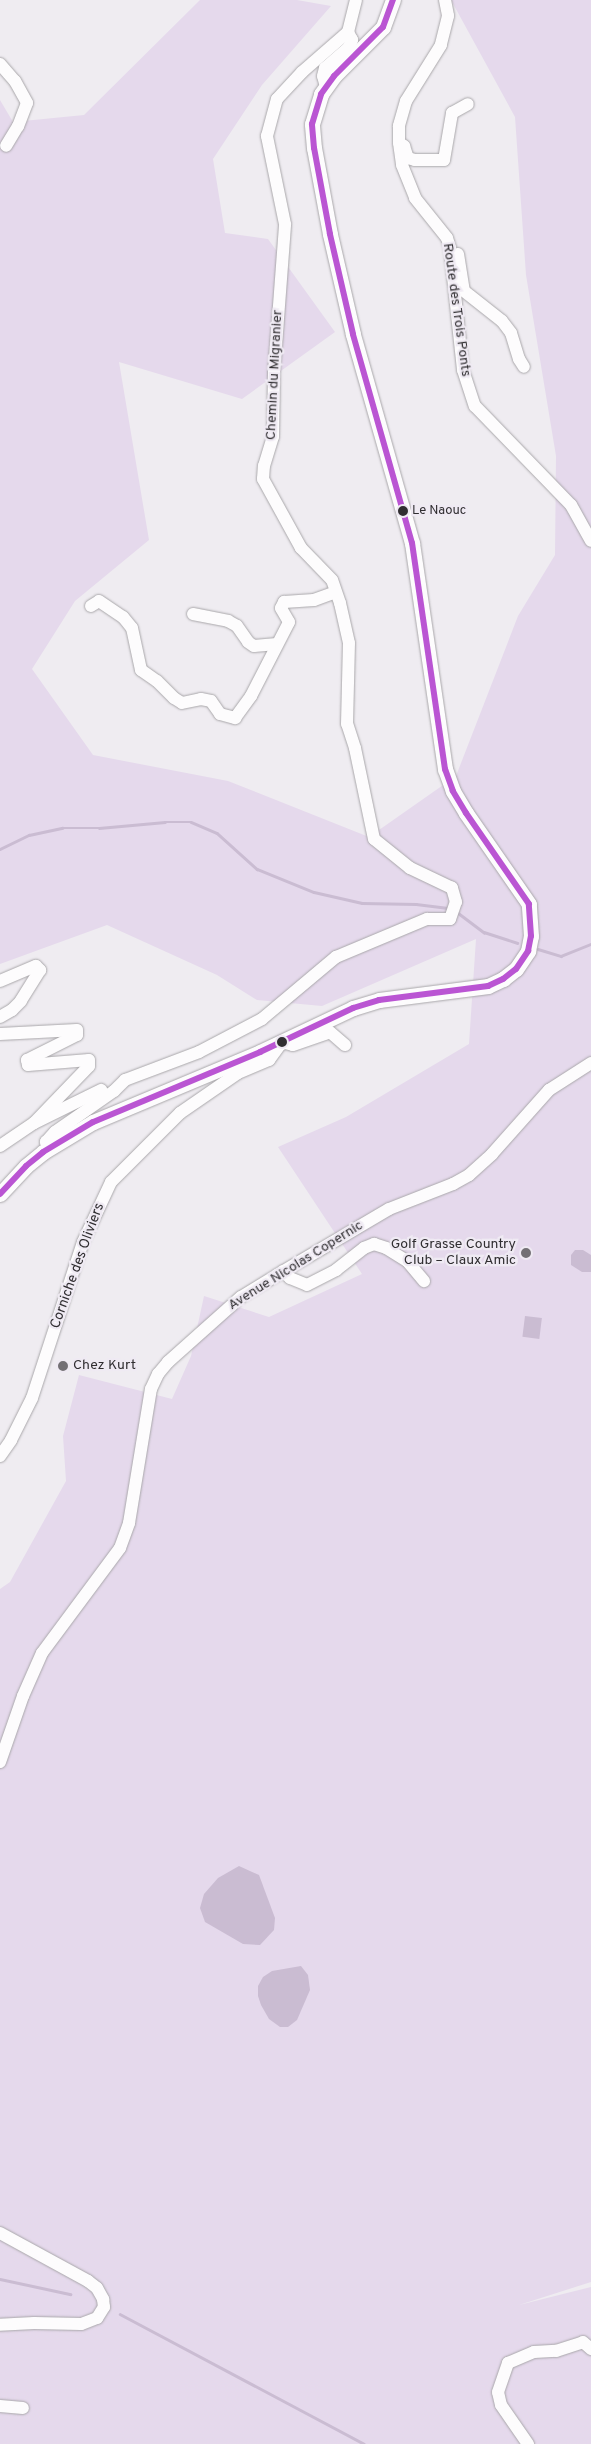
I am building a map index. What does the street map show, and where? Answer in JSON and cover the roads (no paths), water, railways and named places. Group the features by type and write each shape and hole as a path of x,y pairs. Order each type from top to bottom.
{"main road":[{"path":"0,1194 26,1166 49,1149 93,1122 282,1042 329,1018 379,1000 488,986 503,979 516,969 528,951 532,936 529,904 466,813 453,791 445,769 412,543 353,334 318,173 312,124 316,106 334,76 383,27 393,0"}],"street":[{"path":"326,87 323,76 325,68 349,47 352,40 348,32 356,0"},
{"name":"Route des Trois Ponts","path":"445,0 448,16 446,31 441,45 406,101 399,126 402,166 415,198 447,238 450,248 463,370 475,406 571,505 591,541"},
{"name":"Chemin du Migranier","path":"116,1087 125,1080 198,1052 262,1019 336,957 427,919 450,919 456,902 452,888 410,868 374,839 356,748 347,724 349,643 336,592 332,580 301,548 263,479 264,466 273,437 274,372 285,224 266,136 277,99 302,72 348,32"},
{"path":"0,64 15,81 27,103 18,126 6,146"},
{"path":"399,143 404,146 408,158 415,160 444,160 452,113 468,104"},
{"path":"450,248 459,255 464,291 502,320 511,333 519,359 524,367"},
{"path":"91,606 99,601 123,617 132,628 141,670 158,681 174,698 182,704 201,699 211,701 220,714 235,718 251,696 276,644 289,622 281,608 284,602 314,600 336,592"},
{"path":"193,614 228,621 237,626 248,642 254,646 276,644"},
{"path":"0,981 36,966 40,970 21,1001 12,1010 0,1016"},
{"path":"0,1034 77,1030 77,1035 27,1060 28,1065 88,1060 89,1066 34,1123"},
{"path":"282,1042 293,1045 330,1032 345,1045"},
{"name":"Corniche des Oliviers","path":"0,1456 12,1440 32,1398 83,1242 111,1182 180,1113 238,1073 269,1060 282,1042"},
{"name":"Avenue Nicolas Copernic","path":"0,1762 23,1696 42,1653 120,1548 129,1523 152,1389 158,1374 182,1348 219,1315 241,1298 283,1271 389,1209 453,1184 469,1175 492,1154 549,1090 591,1063"},
{"path":"0,1146 34,1123 104,1087 112,1084 116,1087 114,1091 54,1132 46,1142 49,1149"},
{"path":"283,1271 290,1278 307,1285 336,1270 364,1248 374,1244 386,1248 408,1262 424,1281"},
{"path":"0,2233 88,2281 97,2288 103,2299 104,2307 97,2318 81,2324 34,2323 0,2325"},
{"path":"528,2444 501,2405 498,2392 508,2363 534,2352 556,2351 583,2342 591,2349"},
{"path":"0,2406 23,2408"}],"waterway":[{"path":"0,849 29,835 62,828 99,828 165,822 191,822 217,833 257,869 314,892 362,903 416,904 450,908"},
{"path":"457,912 484,932 517,943"},
{"path":"538,949 561,956 591,944"},
{"path":"0,2279 70,2294"},
{"path":"120,2314 364,2444"}],"place":[{"name":"Le Naouc","path":"403,511"},
{"name":"Golf Grasse Country Club – Claux Amic","path":"526,1253"},
{"name":"Chez Kurt","path":"63,1366"}]}
